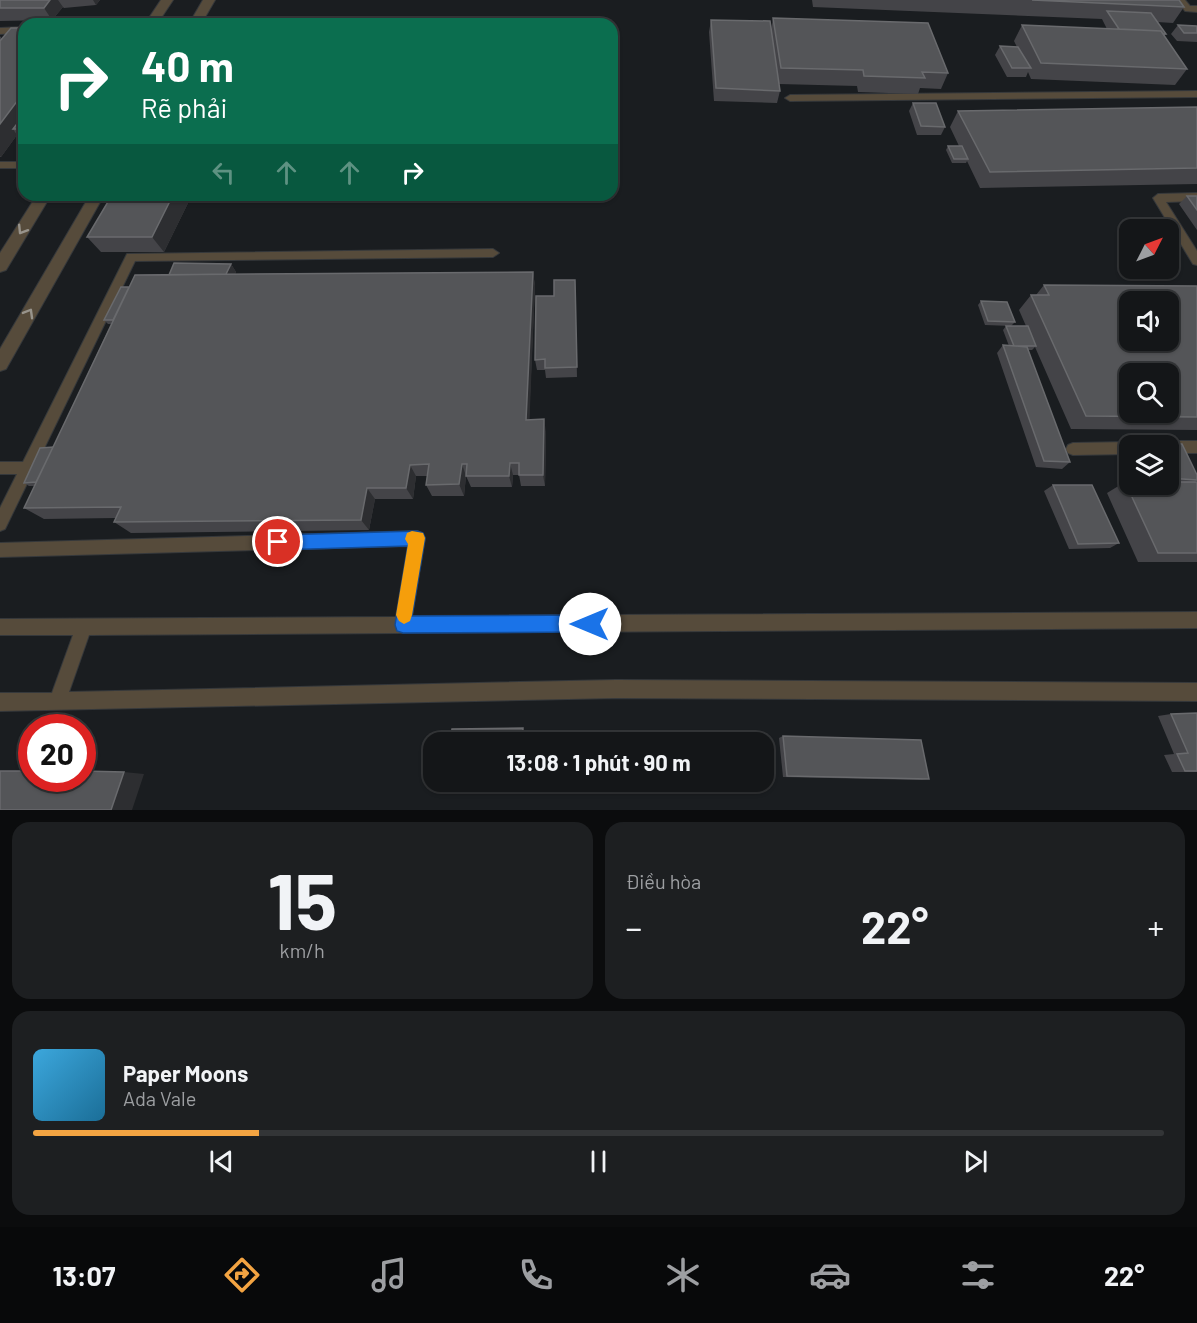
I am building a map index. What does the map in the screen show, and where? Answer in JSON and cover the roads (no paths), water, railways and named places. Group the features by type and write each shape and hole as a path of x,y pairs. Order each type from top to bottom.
{"street":[{"path":"156,18 167,0"},
{"path":"198,18 209,0"},
{"path":"0,266 40,201"},
{"path":"0,364 95,201"}],"lane":[{"path":"1181,0 1188,9 1197,9"},
{"path":"0,30 18,30"},
{"path":"790,98 1196,95"},
{"path":"0,165 18,165"},
{"path":"1197,197 1158,198 1197,261"},
{"path":"0,524 131,257 493,253"},
{"path":"1179,447 1197,447"},
{"path":"1073,449 1119,448"},
{"path":"0,468 28,468"},
{"path":"0,550 417,538 403,625"},
{"path":"0,627 1197,620"},
{"path":"58,700 84,626"},
{"path":"0,702 616,689 1197,692"}]}
